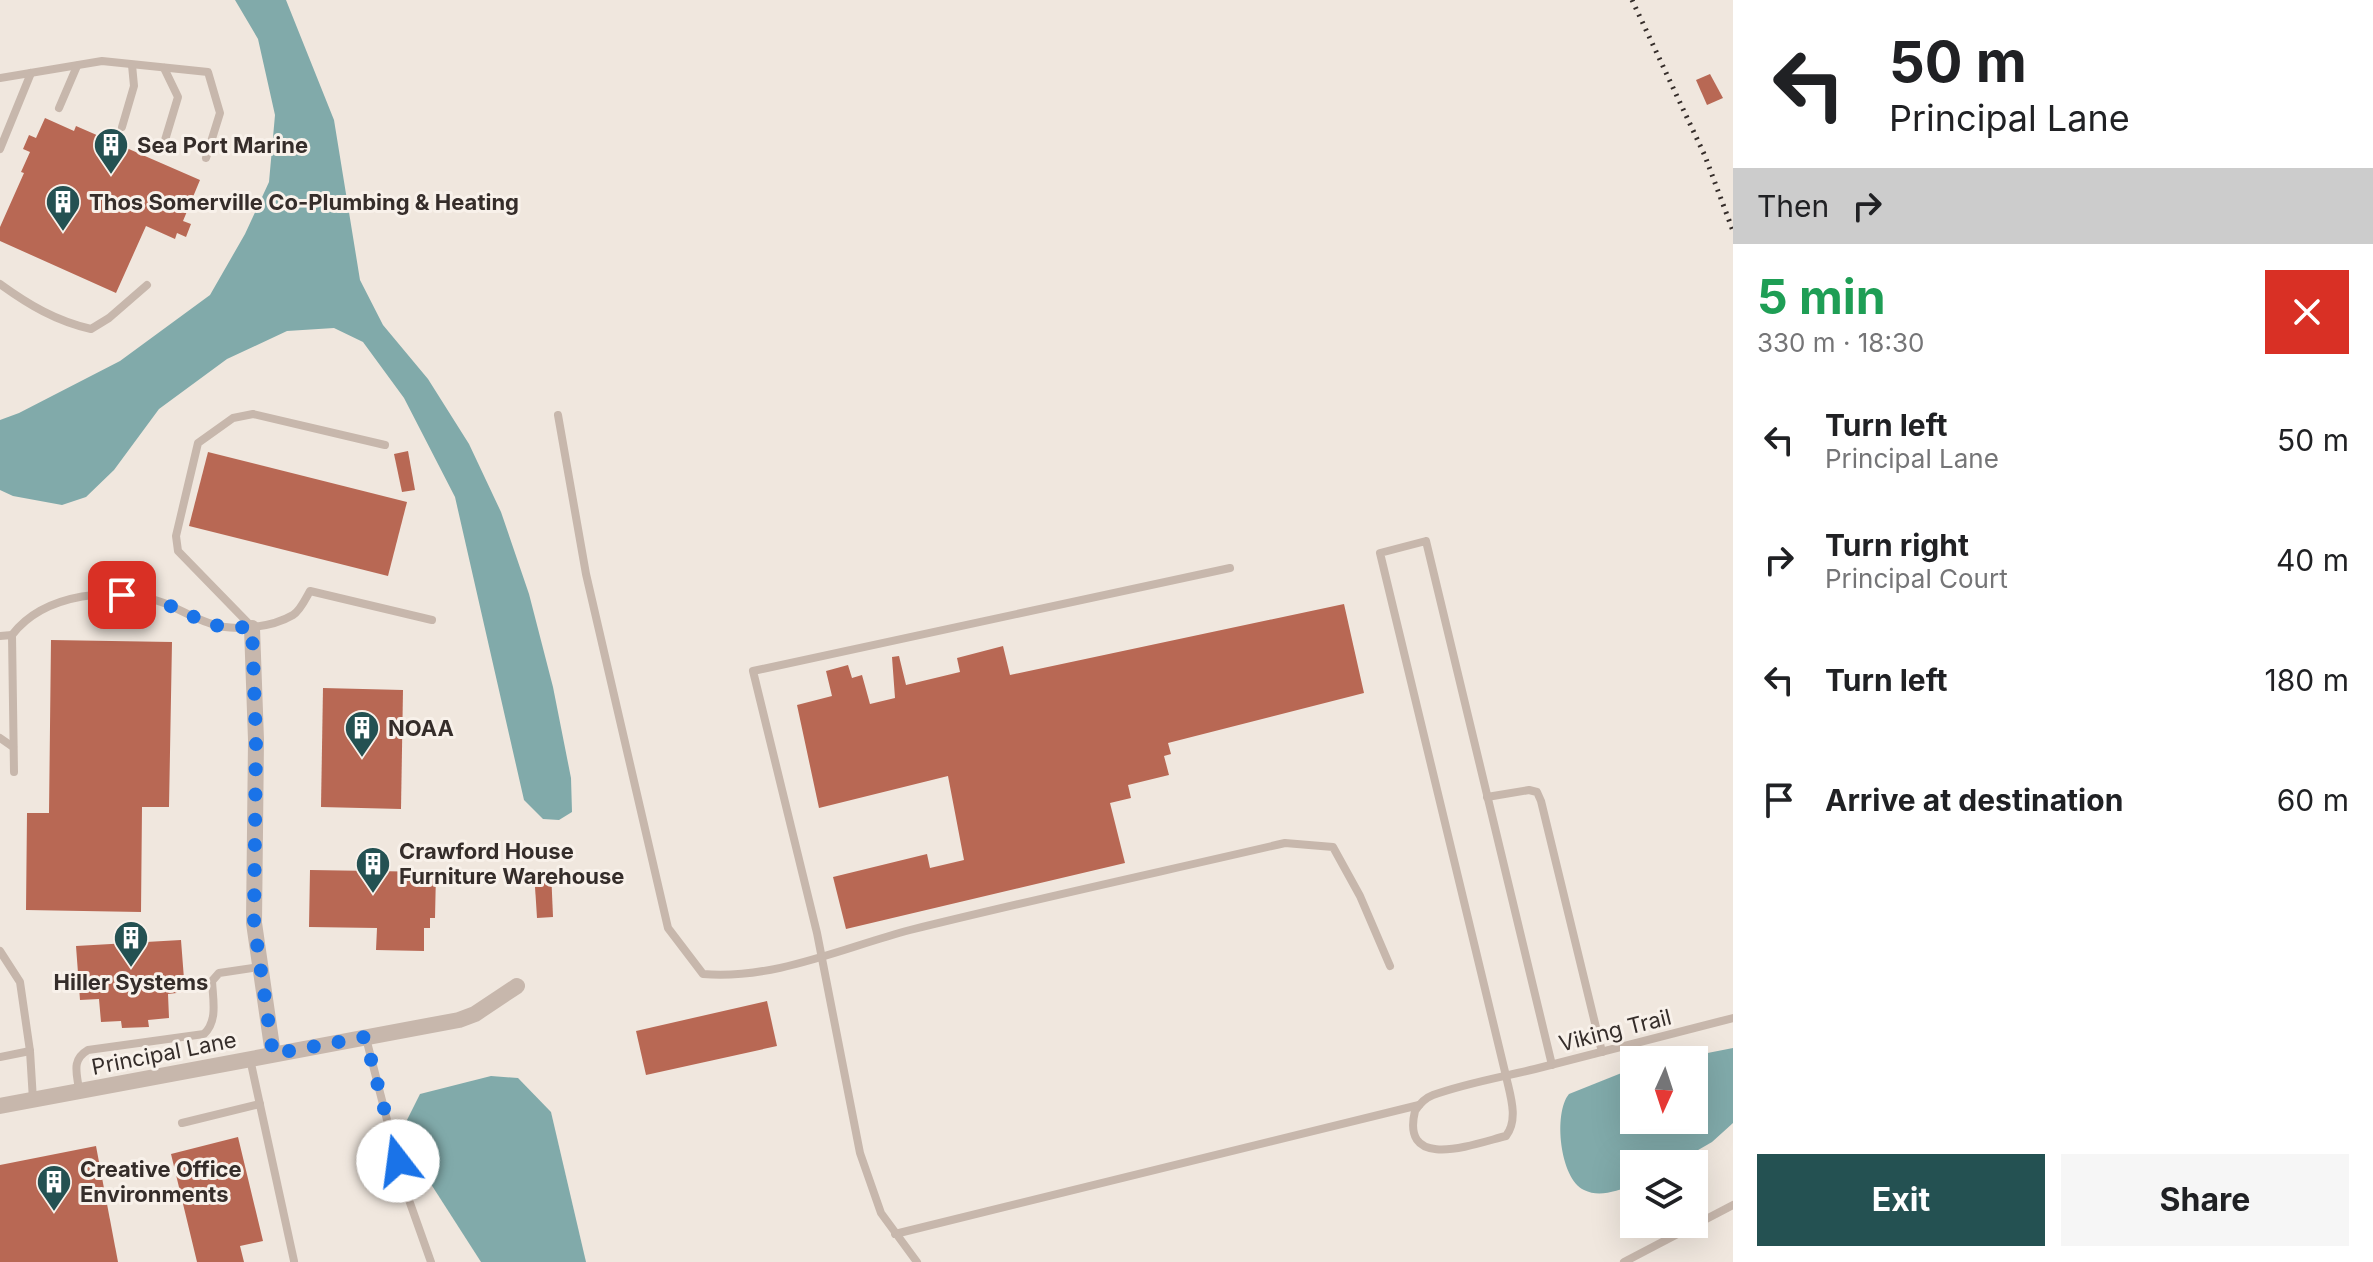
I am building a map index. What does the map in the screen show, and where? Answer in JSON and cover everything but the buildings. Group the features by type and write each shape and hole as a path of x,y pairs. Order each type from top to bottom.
{"street":[{"path":"252,628 256,740 254,896 259,967 273,1054"},
{"name":"Principal Lane","path":"0,1106 475,1014 517,986"}],"lane":[{"path":"0,78 102,61 208,72 220,113 206,158"},
{"path":"122,127 134,86 132,65"},
{"path":"59,108 77,66"},
{"path":"162,150 178,97 164,68"},
{"path":"0,149 31,73"},
{"path":"0,284 66,324 91,329 109,318 147,285"},
{"path":"252,628 178,551 176,536 198,443 233,418 253,414 385,445"},
{"path":"558,415 586,574 668,928 703,974 736,977 821,957 908,931 1285,843 1333,847 1360,896 1390,966"},
{"path":"1419,1105 1414,1117 1416,1136 1429,1149 1446,1151 1506,1136 1512,1127 1513,1112 1506,1076 1380,553 1426,541 1552,1065"},
{"path":"917,1262 881,1213 860,1153 821,957 753,671 1230,568"},
{"path":"14,772 12,635 25,618 52,605 87,595 122,595 162,602 211,625 252,628 294,615 310,591 432,620"},
{"path":"0,636 12,635"},
{"path":"0,738 13,747"},
{"path":"1487,797 1529,790 1537,792 1602,1052"},
{"path":"0,951 20,982 33,1100"},
{"path":"79,1091 75,1060 78,1055 88,1050 204,1034 214,1018 212,981 219,973 259,967"},
{"name":"Viking Trail","path":"895,1234 1419,1105 1432,1095 1733,1018"},
{"path":"365,1037 404,1186 431,1262"},
{"path":"0,1057 30,1051"},
{"path":"250,1059 294,1261"},
{"path":"182,1123 260,1104"},
{"path":"1624,1262 1733,1205"}],"water":[{"path":"235,0 286,0 334,120 360,280 383,325 428,379 469,444 501,512 529,594 553,687 571,778 572,812 559,820 543,819 524,800 455,497 404,398 363,342 334,328 287,331 227,359 159,409 114,470 86,497 62,505 13,496 0,490 0,420 120,361 210,295 245,234 269,182 275,115 258,39"},
{"path":"1733,1048 1733,1123 1698,1150 1620,1150 1620,1189 1596,1193 1584,1190 1576,1183 1564,1160 1560,1130 1564,1103 1569,1094 1620,1074 1620,1134 1708,1134 1708,1053"},
{"path":"491,1076 518,1078 551,1112 586,1262 481,1262 411,1153 407,1120 420,1094"}],"railway":[{"path":"1632,0 1705,156 1733,231"}],"place":[{"name":"Sea Port Marine","path":"111,176"},
{"name":"Thos Somerville Co-Plumbing & Heating","path":"63,233"},
{"name":"NOAA","path":"362,759"},
{"name":"Crawford House Furniture Warehouse","path":"373,895"},
{"name":"Hiller Systems","path":"131,969"},
{"name":"Creative Office Environments","path":"54,1213"}],"route":[{"path":"122,595 162,602 211,625 252,628 256,740 254,923 273,1054 365,1037 398,1161"}]}
